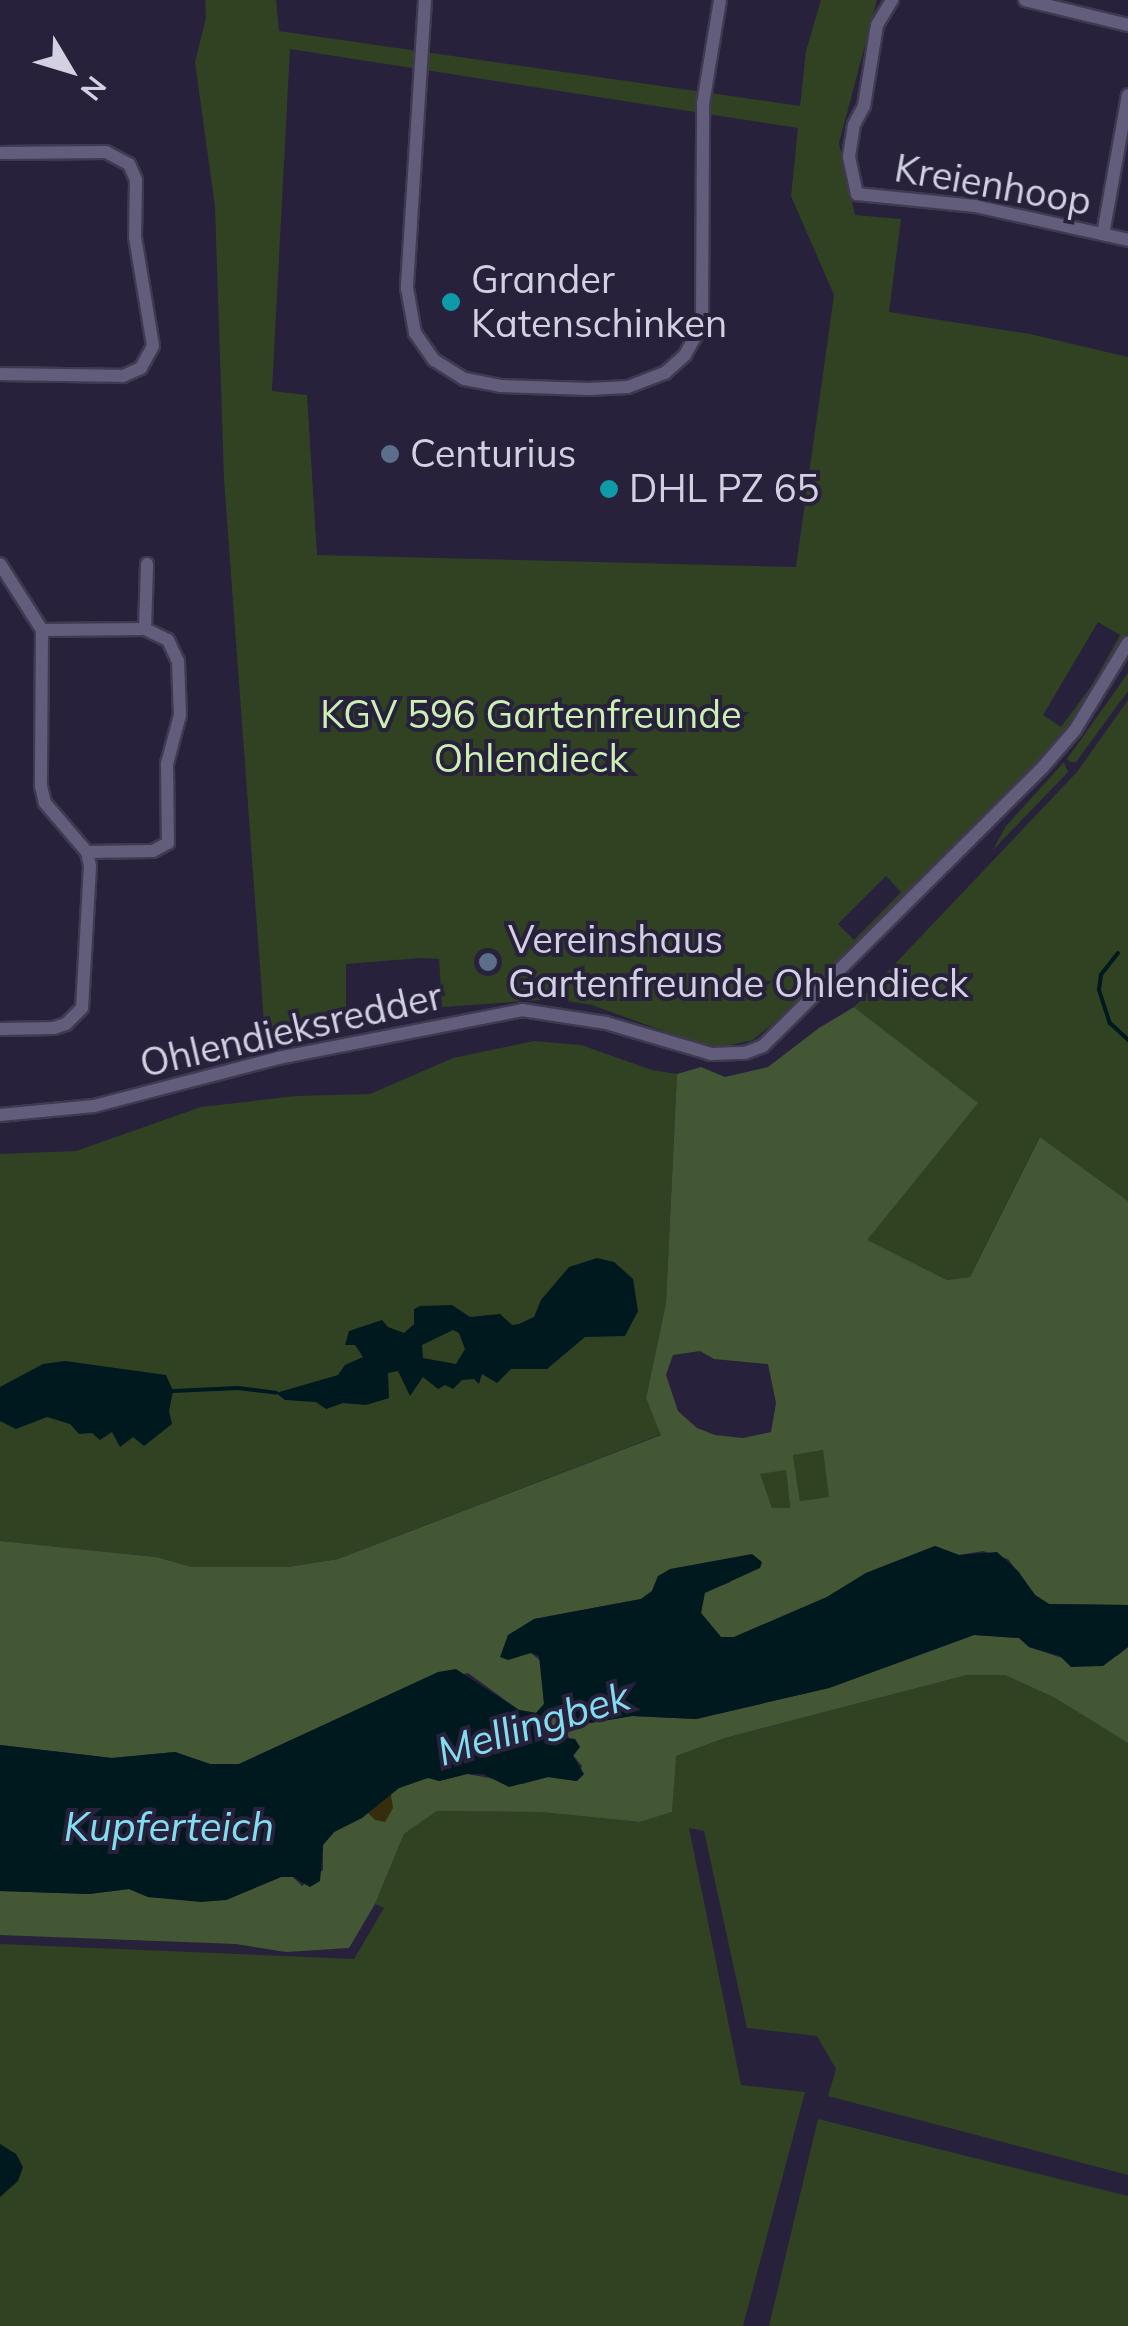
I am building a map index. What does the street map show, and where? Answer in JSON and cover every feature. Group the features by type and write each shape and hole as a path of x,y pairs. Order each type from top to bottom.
{"street":[{"path":"424,0 408,260 409,318 422,346 456,376 500,386 570,388 642,383 673,367 696,340 704,304 699,194 703,104 720,0"},
{"name":"Kreienhoop","path":"892,0 878,25 864,106 854,125 849,156 857,194 976,206 1128,240"},
{"path":"1026,0 1128,25"},
{"path":"1103,234 1128,95"},
{"path":"0,153 106,152 129,164 136,180 136,237 153,346 142,368 123,376 0,374"},
{"path":"0,564 42,630 41,786 45,803 87,852 90,866 82,1008 66,1024 54,1028 0,1029"},
{"path":"145,630 146,564"},
{"path":"42,630 145,630 168,640 178,660 180,715 167,764 171,834 168,843 153,850 87,852"},
{"name":"Ohlendieksredder","path":"0,1115 94,1106 278,1058 522,1010 606,1023 711,1054 745,1053 763,1046 1043,767 1075,730 1128,643"}],"green space":[{"name":"KGV 596 Gartenfreunde Ohlendieck","path":"205,0 276,0 279,31 800,106 806,51 821,0 877,0 839,143 855,215 901,219 889,312 1030,334 1128,357 1128,634 1083,711 1046,754 813,990 753,1040 713,1049 592,1005 555,999 442,1007 439,959 421,958 346,964 346,1012 265,1036 224,479 215,207 195,62 206,18","holes":["290,49 798,128 791,196 834,295 796,567 317,555 307,395 272,391","1098,622 1120,635 1092,685 1061,727 1043,715","886,876 901,892 854,940 838,924"]},
{"path":"1128,673 1128,691 1076,762 1070,762 1067,759"},
{"path":"1128,700 1128,1201 1040,1137 970,1277 947,1280 866,1240 977,1103 854,1007 1077,772"},
{"path":"1064,762 1068,772 993,850 1006,826"},
{"path":"854,1007 978,1103 867,1240 947,1280 970,1277 1040,1137 1128,1201 1128,1605 1049,1604 1035,1595 1008,1559 983,1551 959,1555 935,1546 866,1573 827,1597 734,1637 721,1637 701,1613 704,1592 731,1582 658,1576 652,1591 641,1599 534,1619 516,1654 531,1653 542,1662 544,1704 536,1713 519,1710 468,1673 403,1689 239,1764 210,1764 175,1752 112,1758 0,1745 0,1541 156,1557 192,1567 288,1567 338,1559 661,1435 646,1398 666,1303 677,1074 701,1067 725,1077 768,1067","holes":["700,1351 714,1359 768,1364 776,1403 771,1432 743,1438 715,1435 697,1428 678,1411 666,1375 673,1355","823,1450 829,1497 800,1501 793,1455","786,1470 790,1508 772,1508 760,1474"]},
{"path":"534,1041 581,1045 652,1070 677,1074 666,1303 646,1398 662,1434 338,1559 288,1567 192,1567 156,1557 0,1541 0,1154 76,1151 201,1107 296,1096 370,1094 453,1058"},
{"path":"823,1450 830,1497 800,1501 793,1454"},
{"path":"786,1470 790,1509 772,1508 759,1474"},
{"path":"974,1635 1019,1638 1029,1647 1068,1660 1117,1656 1128,1647 1128,1743 1055,1698 1005,1675 967,1675 725,1738 676,1756 672,1812 640,1822 540,1812 437,1811 404,1834 375,1904 349,1948 286,1952 236,1944 0,1935 0,1891 89,1894 129,1889 148,1897 226,1900 281,1877 293,1877 302,1886 323,1870 323,1845 334,1832 361,1818 399,1788 429,1777 439,1781 467,1774 522,1784 548,1777 577,1781 582,1766 573,1755 568,1735 550,1736 539,1726 552,1714 572,1726 632,1716 696,1719 829,1688"},
{"path":"967,1675 1005,1675 1055,1698 1128,1743 1128,2175 828,2096 836,2069 817,2036 747,2028 704,1831 689,1828 741,2085 805,2092 743,2326 0,2326 0,1944 354,1959 384,1908 375,1904 404,1834 437,1811 540,1812 640,1822 672,1812 673,1757 725,1738"},
{"path":"818,2119 1128,2196 1128,2326 769,2326"}],"sand":[{"path":"389,1783 393,1808 385,1822 375,1820 366,1811"}],"water":[{"path":"597,1258 614,1262 633,1279 638,1311 625,1336 585,1337 547,1369 511,1369 497,1383 482,1374 479,1384 474,1379 462,1380 453,1389 445,1385 438,1389 423,1377 410,1396 398,1371 388,1373 389,1398 366,1405 343,1403 326,1409 316,1402 285,1400 276,1393 338,1375 345,1365 363,1357 355,1345 345,1345 349,1331 382,1320 404,1333 414,1324 414,1309 420,1306 452,1305 470,1317 500,1314 512,1325 519,1324 534,1317 541,1300 569,1267","holes":["453,1330 459,1333 465,1349 456,1364 423,1358 422,1345"]},
{"path":"65,1361 166,1375 173,1391 169,1411 172,1424 144,1446 133,1437 120,1447 112,1432 100,1440 92,1433 79,1434 70,1424 47,1417 16,1429 0,1421 0,1387 43,1364"},
{"name":"Kupferteich","path":"935,1546 959,1555 997,1552 1018,1571 1035,1595 1049,1604 1128,1605 1128,1647 1103,1666 1071,1667 1060,1656 1029,1647 1019,1638 974,1635 829,1688 696,1719 632,1716 572,1726 551,1714 540,1727 550,1736 575,1739 580,1747 573,1756 584,1774 577,1781 548,1777 509,1787 483,1774 467,1774 439,1781 428,1778 399,1788 362,1818 334,1832 323,1845 320,1881 310,1887 293,1877 281,1877 226,1900 201,1902 148,1897 129,1889 89,1894 0,1891 0,1745 112,1758 175,1752 210,1764 239,1764 438,1672 456,1669 519,1710 536,1713 544,1704 539,1656 531,1653 508,1660 500,1657 508,1635 534,1619 641,1599 652,1591 658,1576 670,1569 752,1554 762,1562 760,1568 705,1593 701,1613 721,1637 734,1637 827,1597 866,1573"},
{"path":"0,2144 16,2154 23,2167 18,2181 0,2197"}],"waterway":[{"path":"1118,953 1101,975 1099,990 1110,1023 1128,1040"},
{"path":"173,1391 238,1388 276,1393"}],"place":[{"name":"Grander Katenschinken","path":"451,302"},
{"name":"Centurius","path":"390,454"},
{"name":"DHL PZ 65","path":"609,489"},
{"name":"Vereinshaus Gartenfreunde Ohlendieck","path":"488,962"}],"water label":[{"name":"Mellingbek","path":"533,1723"}]}
